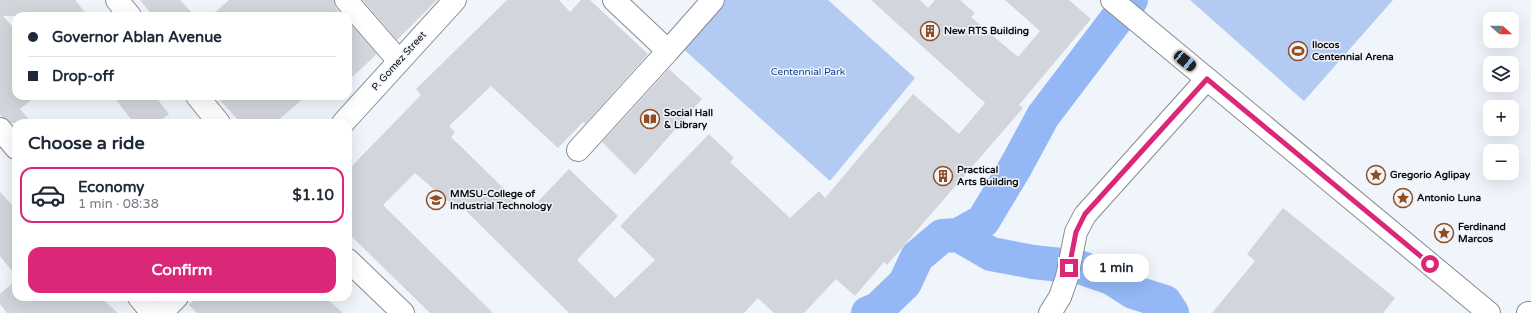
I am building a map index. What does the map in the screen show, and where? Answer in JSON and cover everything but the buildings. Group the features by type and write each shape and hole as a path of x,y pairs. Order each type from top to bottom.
{"main road":[{"path":"117,0 127,12"},
{"path":"346,0 399,61"},
{"name":"P. Gomez Street","path":"347,119 455,0"},
{"path":"614,0 668,51"},
{"path":"578,150 713,0"},
{"path":"1113,1 1489,313"},
{"path":"1050,313 1060,297 1067,277 1076,232 1085,214 1207,79"},
{"path":"200,100 216,119"},
{"path":"0,129 12,143"},
{"path":"352,264 403,313"},
{"path":"142,301 152,313"},
{"path":"161,313 173,301"}],"green space":[{"name":"Centennial Park","path":"720,0 828,0 915,78 830,181 680,46"},
{"name":"Ilocos Centennial Arena","path":"1190,0 1393,0 1304,101"}],"waterway":[{"path":"868,313 878,309 905,283 917,257 942,236 958,235 983,221 1016,166 1043,116 1131,0"},
{"path":"958,235 991,254 1033,262 1079,267 1111,278 1133,292 1165,302 1172,313"}],"place":[{"name":"New RTS Building","path":"930,31"},
{"name":"Ilocos Centennial Arena","path":"1298,51"},
{"name":"Social Hall & Library","path":"650,119"},
{"name":"Gregorio Aglipay","path":"1376,175"},
{"name":"Practical Arts Building","path":"943,176"},
{"name":"Antonio Luna","path":"1403,198"},
{"name":"MMSU-College of Industrial Technology","path":"436,200"},
{"name":"Ferdinand Marcos","path":"1444,233"}],"route":[{"path":"1069,268 1076,232 1085,214 1207,79 1430,264"}]}
